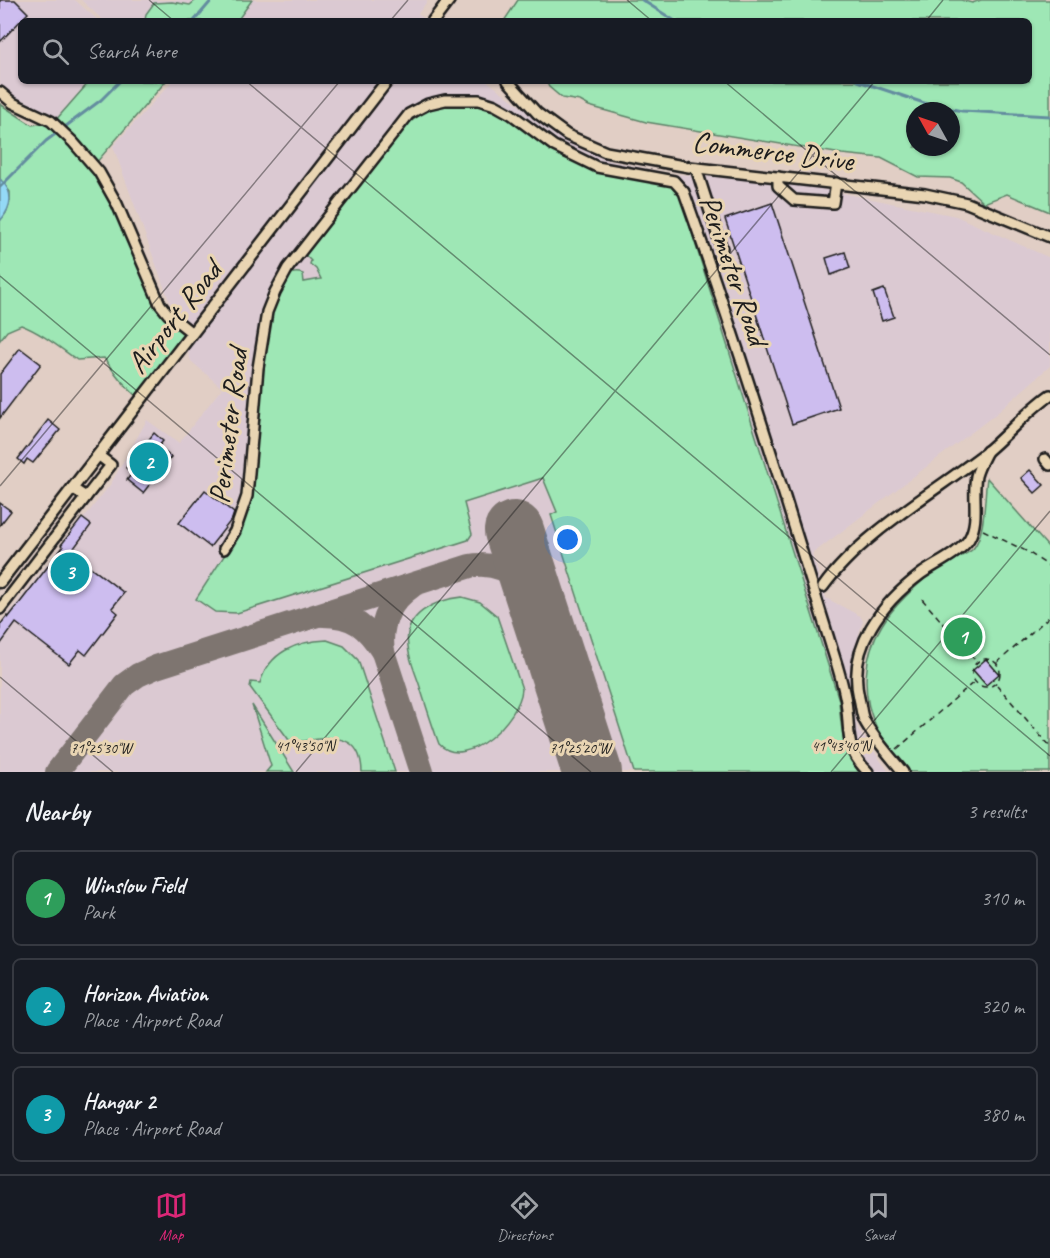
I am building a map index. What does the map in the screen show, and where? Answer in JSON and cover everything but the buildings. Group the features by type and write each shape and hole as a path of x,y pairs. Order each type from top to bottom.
{"main road":[{"path":"435,18 449,0"},
{"name":"Airport Road","path":"0,582 385,84"}],"street":[{"name":"Commerce Drive","path":"511,84 537,113 567,135 606,152 696,168 925,194 967,203 1050,237"},
{"path":"0,92 13,104 51,122 73,141 99,172 117,204 160,304 168,314 192,333"},
{"name":"Perimeter Road","path":"224,549 236,531 247,496 258,368 267,312 288,268 409,114 428,104 445,100 479,100 495,105 554,146 597,167 674,181 684,192 794,526 840,676 847,707 849,742 857,761 867,772"},
{"path":"696,168 722,249"},
{"path":"778,177 778,186 794,200 833,203 836,183"},
{"path":"823,587 854,551 987,451 1013,425 1050,395"},
{"path":"903,772 864,720 856,685 859,658 865,639 886,606 919,576 963,548 974,525 976,474 987,451"},
{"path":"0,609 111,465 98,455"},
{"path":"72,488 86,497"}],"path":[{"path":"974,525 1028,552 1050,567"},
{"path":"922,599 976,661"},
{"path":"996,663 1050,616"},
{"path":"987,657 996,663 1001,675 996,684 985,688 975,681 970,671 976,661 987,657"},
{"path":"890,755 975,681"},
{"path":"996,684 1050,747"}],"shaded area":[{"path":"0,0 75,0 96,18 18,18 18,84 86,84 54,121 0,98"},
{"path":"81,0 428,0 418,14 423,18 101,18"},
{"path":"170,84 491,84 552,130 607,160 672,174 782,181 956,216 1050,258 1050,366 997,413 812,554 826,598 860,616 863,621 852,658 851,696 858,730 889,772 0,772 0,624 110,485 147,420 179,443 222,388 191,361 113,146"}],"green space":[{"path":"196,0 252,0 239,18 145,18 154,3 172,2 190,5"},
{"path":"518,0 961,0 972,3 981,0 1050,0 1050,212 1007,194 984,203 961,182 950,178 918,177 881,158 842,154 646,122 589,106 580,101 562,98 548,84 1032,84 1032,18 506,18"},
{"path":"87,84 163,84 95,164 160,304 191,332 138,398 104,358 77,360 43,336 21,325 7,331 0,340 0,221 6,213 10,192 0,179 0,104 32,125 54,122"},
{"path":"459,102 471,103 498,112 544,146 580,164 608,173 667,183 675,187 680,195 839,700 846,747 859,772 634,772 551,515 557,512 543,478 464,503 472,534 468,540 237,613 215,612 196,599 237,536 251,498 270,312 286,279 291,274 298,273 303,274 304,282 321,279 305,255 402,128 427,110"},
{"path":"987,478 1050,549 1050,772 908,772 883,738 871,714 866,675 871,649 882,625 905,597 937,569 973,549 982,525"},
{"path":"462,597 480,602 497,616 522,689 512,714 490,738 477,747 463,751 450,751 439,744 411,662 408,635 416,617 423,611 441,601"},
{"path":"327,640 344,646 358,660 395,772 362,772 360,758 355,748 349,742 340,739 295,742 289,740 250,687 251,682 260,683 270,663 286,650 305,643"},
{"path":"252,705 294,772 266,772 271,766"}],"water":[{"path":"0,179 8,189 10,200 0,221"}],"waterway":[{"path":"197,18 212,0"},
{"path":"642,0 670,18"},
{"path":"0,187 46,141 101,100 117,84"},
{"path":"867,84 927,104 962,111 1050,116"}],"taxiway":[{"path":"57,772 124,685 138,675 156,667 470,566 488,565 505,570 534,590"},
{"path":"411,587 391,607 384,624 382,642 383,652 422,772"},
{"path":"323,615 343,617 359,624 383,652"}],"runway":[{"path":"514,531 592,772"}],"place":[{"name":"Horizon Aviation","path":"149,462"},
{"name":"Hangar 2","path":"70,572"},
{"name":"Winslow Field","path":"963,637"}]}
